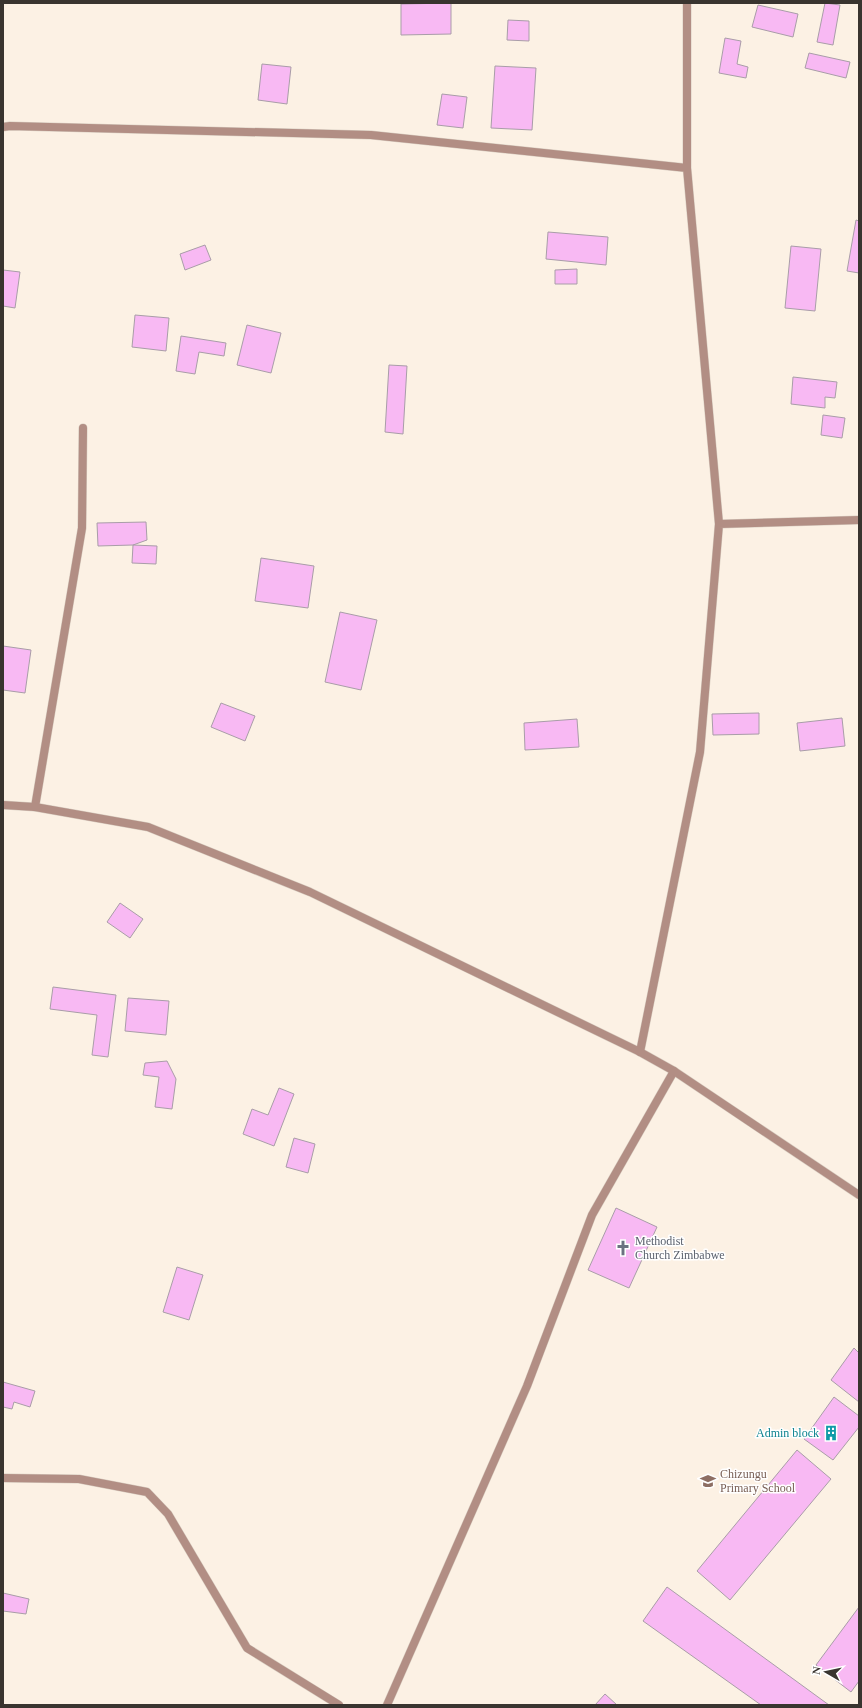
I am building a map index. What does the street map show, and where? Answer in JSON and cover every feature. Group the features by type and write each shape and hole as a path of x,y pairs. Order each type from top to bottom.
{"street":[{"path":"640,1052 700,752 718,524 687,168 687,3"},
{"path":"3,127 371,135 687,168"},
{"path":"35,807 82,528 83,428"},
{"path":"718,524 859,520"},
{"path":"3,805 35,807 148,827 303,889 640,1052 674,1072 859,1195"},
{"path":"387,1705 527,1386 592,1215 674,1072"},
{"path":"3,1478 79,1479 147,1492 168,1514 247,1648 339,1705"}],"building":[{"path":"451,3 451,34 401,35 401,4"},
{"path":"825,3 840,5 833,45 817,42"},
{"path":"758,5 798,14 793,37 752,27"},
{"path":"508,20 529,21 529,41 507,40"},
{"path":"725,38 741,41 737,64 748,67 746,78 719,73"},
{"path":"809,53 850,62 846,78 805,68"},
{"path":"262,64 291,67 287,104 258,100"},
{"path":"495,66 536,68 532,130 491,128"},
{"path":"442,94 467,97 463,128 437,125"},
{"path":"856,220 859,221 859,273 847,271"},
{"path":"548,232 608,237 606,265 546,259"},
{"path":"205,245 211,260 185,270 180,254"},
{"path":"791,246 821,249 815,311 785,308"},
{"path":"577,269 577,284 555,284 555,270"},
{"path":"3,270 20,272 15,308 3,306"},
{"path":"135,315 169,318 166,351 132,347"},
{"path":"247,325 281,333 271,373 237,365"},
{"path":"181,336 226,343 224,356 199,352 195,374 176,371"},
{"path":"389,365 407,366 403,434 385,432"},
{"path":"793,377 837,382 835,398 825,397 825,408 791,404"},
{"path":"823,415 845,418 842,438 821,435"},
{"path":"146,522 147,540 133,545 98,546 97,523"},
{"path":"133,545 157,546 156,564 132,563"},
{"path":"261,558 314,566 308,608 255,601"},
{"path":"340,612 377,620 361,690 325,682"},
{"path":"3,646 31,650 25,693 3,690"},
{"path":"221,703 255,716 245,741 211,727"},
{"path":"759,713 759,734 713,735 712,714"},
{"path":"842,718 845,746 800,751 797,723"},
{"path":"577,719 579,747 525,750 524,723"},
{"path":"120,903 143,919 130,938 107,922"},
{"path":"53,987 116,995 108,1057 92,1055 97,1015 50,1009"},
{"path":"128,998 169,1001 166,1035 125,1031"},
{"path":"167,1061 176,1079 172,1109 155,1107 159,1077 143,1075 145,1063"},
{"path":"279,1088 294,1094 274,1146 243,1134 252,1109 268,1115"},
{"path":"294,1138 315,1144 308,1173 286,1167"},
{"name":"Methodist Church Zimbabwe","path":"616,1208 657,1227 629,1288 588,1270"},
{"path":"177,1267 203,1275 189,1320 163,1312"},
{"path":"854,1348 859,1353 859,1402 831,1380"},
{"path":"3,1382 35,1391 30,1407 14,1402 12,1409 3,1407"},
{"name":"Admin block","path":"834,1397 859,1416 859,1427 833,1460 804,1439"},
{"name":"Chizungu Primary School","path":"797,1450 831,1479 730,1600 697,1571"},
{"path":"667,1587 829,1705 761,1705 643,1621"},
{"path":"3,1593 29,1599 26,1614 3,1611"},
{"path":"859,1607 859,1681 851,1692 816,1665"},
{"path":"605,1694 617,1705 595,1705"}],"place":[{"name":"Methodist Church Zimbabwe","path":"623,1248"},
{"name":"Admin block","path":"831,1433"},
{"name":"Chizungu Primary School","path":"708,1481"}]}
